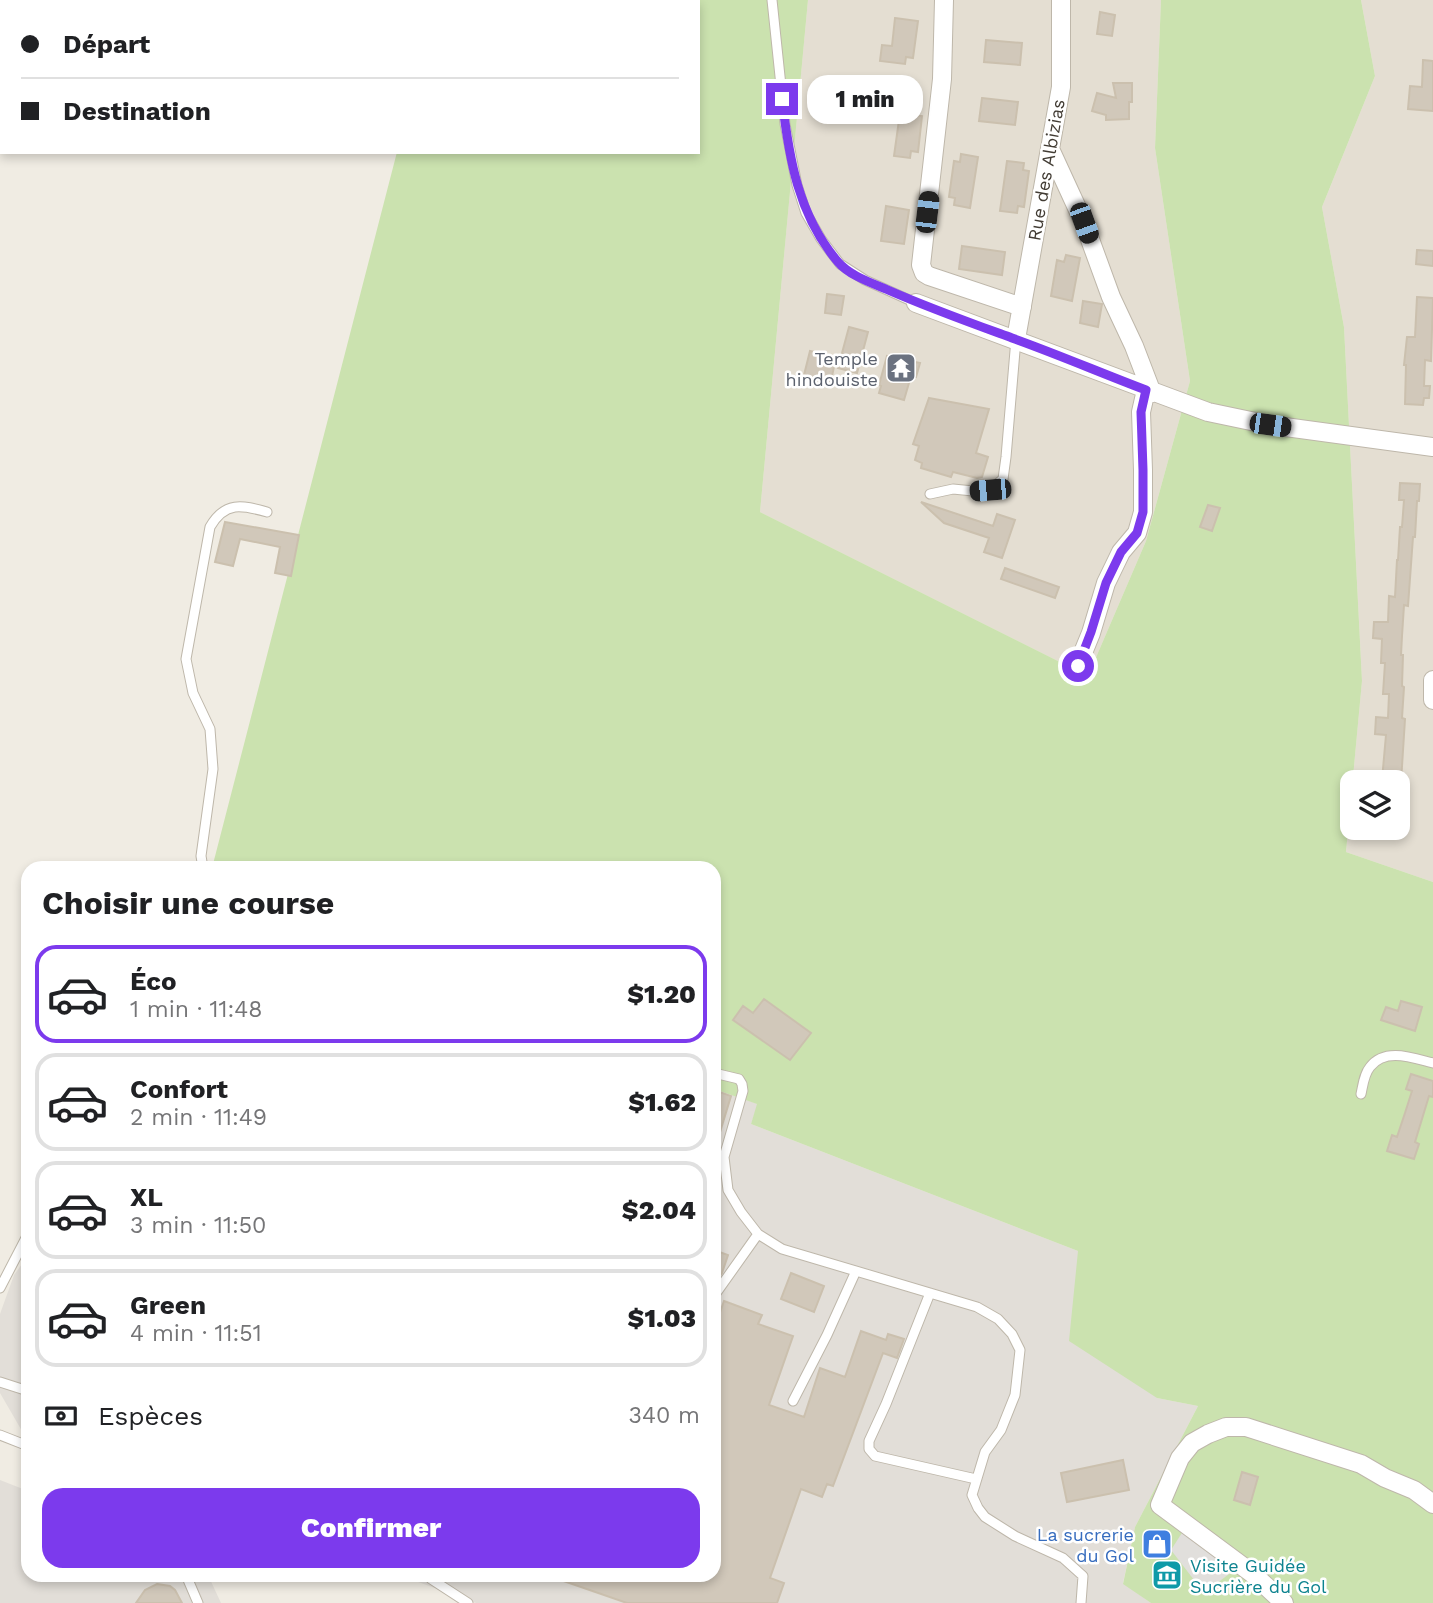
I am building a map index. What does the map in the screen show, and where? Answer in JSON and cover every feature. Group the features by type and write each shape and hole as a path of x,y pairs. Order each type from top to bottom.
{"street":[{"path":"944,0 942,79 921,265 929,276 1022,307"},
{"name":"Rue des Albizias","path":"1016,339 1061,87 1061,0"},
{"path":"1050,149 1084,223 1111,297 1134,346 1149,391 1141,412 1143,512 1137,533 1121,552 1106,583 1078,666"},
{"path":"916,303 1208,412 1270,425 1433,447"},
{"path":"1433,680 1433,700"},
{"path":"1284,1603 1254,1574 1160,1505 1180,1458 1192,1443 1226,1427 1247,1427 1360,1464 1414,1490 1433,1504"}],"lane":[{"path":"772,0 785,124 797,185 806,213 840,264 865,280 916,303"},
{"path":"930,494 953,489 990,490 1003,479 1016,339"},
{"path":"201,861 213,769 210,729 193,693 186,659 195,604 210,527 216,516 227,508 245,506 267,512"},
{"path":"1361,1094 1369,1068 1378,1060 1402,1055 1433,1063"},
{"path":"721,1075 739,1079 743,1091 724,1157 728,1190 758,1234 782,1250 977,1307 998,1319 1012,1334 1020,1350 1016,1395 1001,1430 985,1451 972,1495 985,1517 1015,1536 1063,1558 1083,1576 1084,1601"},
{"path":"721,1286 758,1234"},
{"path":"0,1288 21,1248"},
{"path":"793,1401 856,1271"},
{"path":"930,1293 869,1441 869,1449 875,1456 976,1479"},
{"path":"0,1382 21,1389"},
{"path":"0,1434 21,1443"},
{"path":"189,1582 198,1603"},
{"path":"436,1582 468,1603"}],"shaded area":[{"path":"808,0 1161,0 1155,148 1190,381 1146,541 1088,676 760,512"},
{"path":"1361,0 1433,0 1433,882 1346,852 1347,840 1410,840 1410,770 1354,770 1362,681 1344,327 1322,207 1375,76"},
{"path":"721,1091 758,1104 751,1124 1078,1251 1157,1398 1198,1406 1135,1527 1123,1583 1151,1603 476,1603 418,1582 721,1582"},
{"path":"21,1266 21,1429 0,1393 0,1314 14,1275"},
{"path":"0,1480 21,1488 21,1582 211,1582 221,1603 0,1603"},
{"path":"1187,1525 1241,1565 1204,1593 1171,1550"}],"green space":[{"path":"700,0 808,0 760,512 1088,676 1146,541 1190,381 1155,148 1161,0 1361,0 1375,76 1322,207 1344,327 1362,681 1354,770 1340,770 1340,840 1347,840 1346,852 1433,882 1433,1603 1151,1603 1123,1584 1135,1527 1198,1406 1157,1398 1069,1341 1078,1251 751,1124 757,1104 721,1091 721,861 214,861 396,154 700,154"}],"building":[{"path":"1100,12 1115,15 1112,36 1097,34"},
{"path":"895,18 918,21 913,58 906,57 905,64 880,61 882,45 892,46"},
{"path":"986,40 1022,43 1020,65 984,62"},
{"path":"1423,60 1433,61 1433,111 1408,109 1410,86 1422,87"},
{"path":"1113,83 1132,83 1129,119 1106,120 1106,115 1092,111 1097,93 1116,98"},
{"path":"982,98 1018,102 1015,125 979,121"},
{"path":"900,113 922,116 918,152 911,151 910,158 894,156"},
{"path":"961,154 978,157 970,208 954,205 955,198 949,197 954,161 960,162"},
{"path":"1007,161 1024,163 1023,170 1029,171 1024,207 1018,206 1017,213 1000,211"},
{"path":"886,206 909,210 904,244 881,241"},
{"path":"962,246 1005,252 1002,275 959,269"},
{"path":"1417,250 1433,251 1433,266 1416,264"},
{"path":"1066,255 1080,258 1072,301 1051,296 1057,260 1064,262"},
{"path":"827,294 844,296 841,315 825,313"},
{"path":"1417,297 1433,298 1431,361 1425,360 1424,386 1430,386 1429,398 1424,398 1423,405 1405,404 1404,365 1407,337 1415,337"},
{"path":"1083,301 1102,304 1098,327 1080,323"},
{"path":"849,327 868,332 857,373 838,368"},
{"path":"810,351 836,357 830,386 803,379"},
{"path":"887,356 920,363 916,377 911,376 904,400 879,393"},
{"path":"929,398 989,409 976,453 988,457 982,477 953,472 951,477 921,468 922,463 915,460 919,446 913,444"},
{"path":"1400,483 1420,484 1408,606 1404,605 1402,636 1402,718 1405,719 1402,770 1383,770 1386,735 1375,734 1376,717 1388,718 1389,694 1383,694 1385,663 1381,663 1382,639 1373,638 1374,622 1388,622 1389,596 1395,597 1404,500 1399,500"},
{"path":"921,502 993,526 997,514 1015,520 1002,558 984,552 989,538 944,523"},
{"path":"1208,505 1220,508 1212,531 1200,527"},
{"path":"225,522 299,535 291,576 275,573 280,547 240,539 233,566 215,562"},
{"path":"1005,568 1059,587 1055,598 1001,579"},
{"path":"764,999 811,1033 790,1060 733,1020 743,1006 753,1013"},
{"path":"1401,1001 1422,1007 1415,1031 1381,1020 1386,1007 1398,1011"},
{"path":"1411,1074 1433,1081 1433,1097 1429,1096 1415,1142 1419,1144 1414,1159 1387,1151 1392,1135 1397,1137 1412,1091 1406,1089"},
{"path":"721,1092 731,1096 721,1129"},
{"path":"721,1252 728,1255 721,1274"},
{"path":"791,1273 824,1286 814,1312 781,1299"},
{"path":"724,1301 762,1315 758,1324 793,1336 769,1405 804,1417 820,1368 845,1377 861,1331 886,1340 888,1334 904,1339 897,1358 883,1353 833,1486 827,1484 822,1497 801,1489 770,1578 784,1583 777,1603 627,1603 566,1582 721,1582 721,1310"},
{"path":"1123,1460 1129,1490 1067,1502 1061,1473"},
{"path":"1242,1472 1258,1477 1250,1505 1234,1500"},
{"path":"1158,1535 1166,1545 1155,1554 1147,1543"},
{"name":"Visite Guidée Sucrière du Gol","path":"1165,1562 1179,1577 1168,1587 1154,1572"},
{"path":"157,1584 170,1586 182,1603 136,1603 145,1590"}],"place":[{"name":"Temple hindouiste","path":"901,368"},
{"name":"La sucrerie du Gol","path":"1157,1544"},
{"name":"Visite Guidée Sucrière du Gol","path":"1167,1575"}],"route":[{"path":"782,99 797,185 806,213 840,264 865,280 916,303 1146,390 1141,412 1143,512 1137,533 1121,552 1106,583 1078,666"}]}
